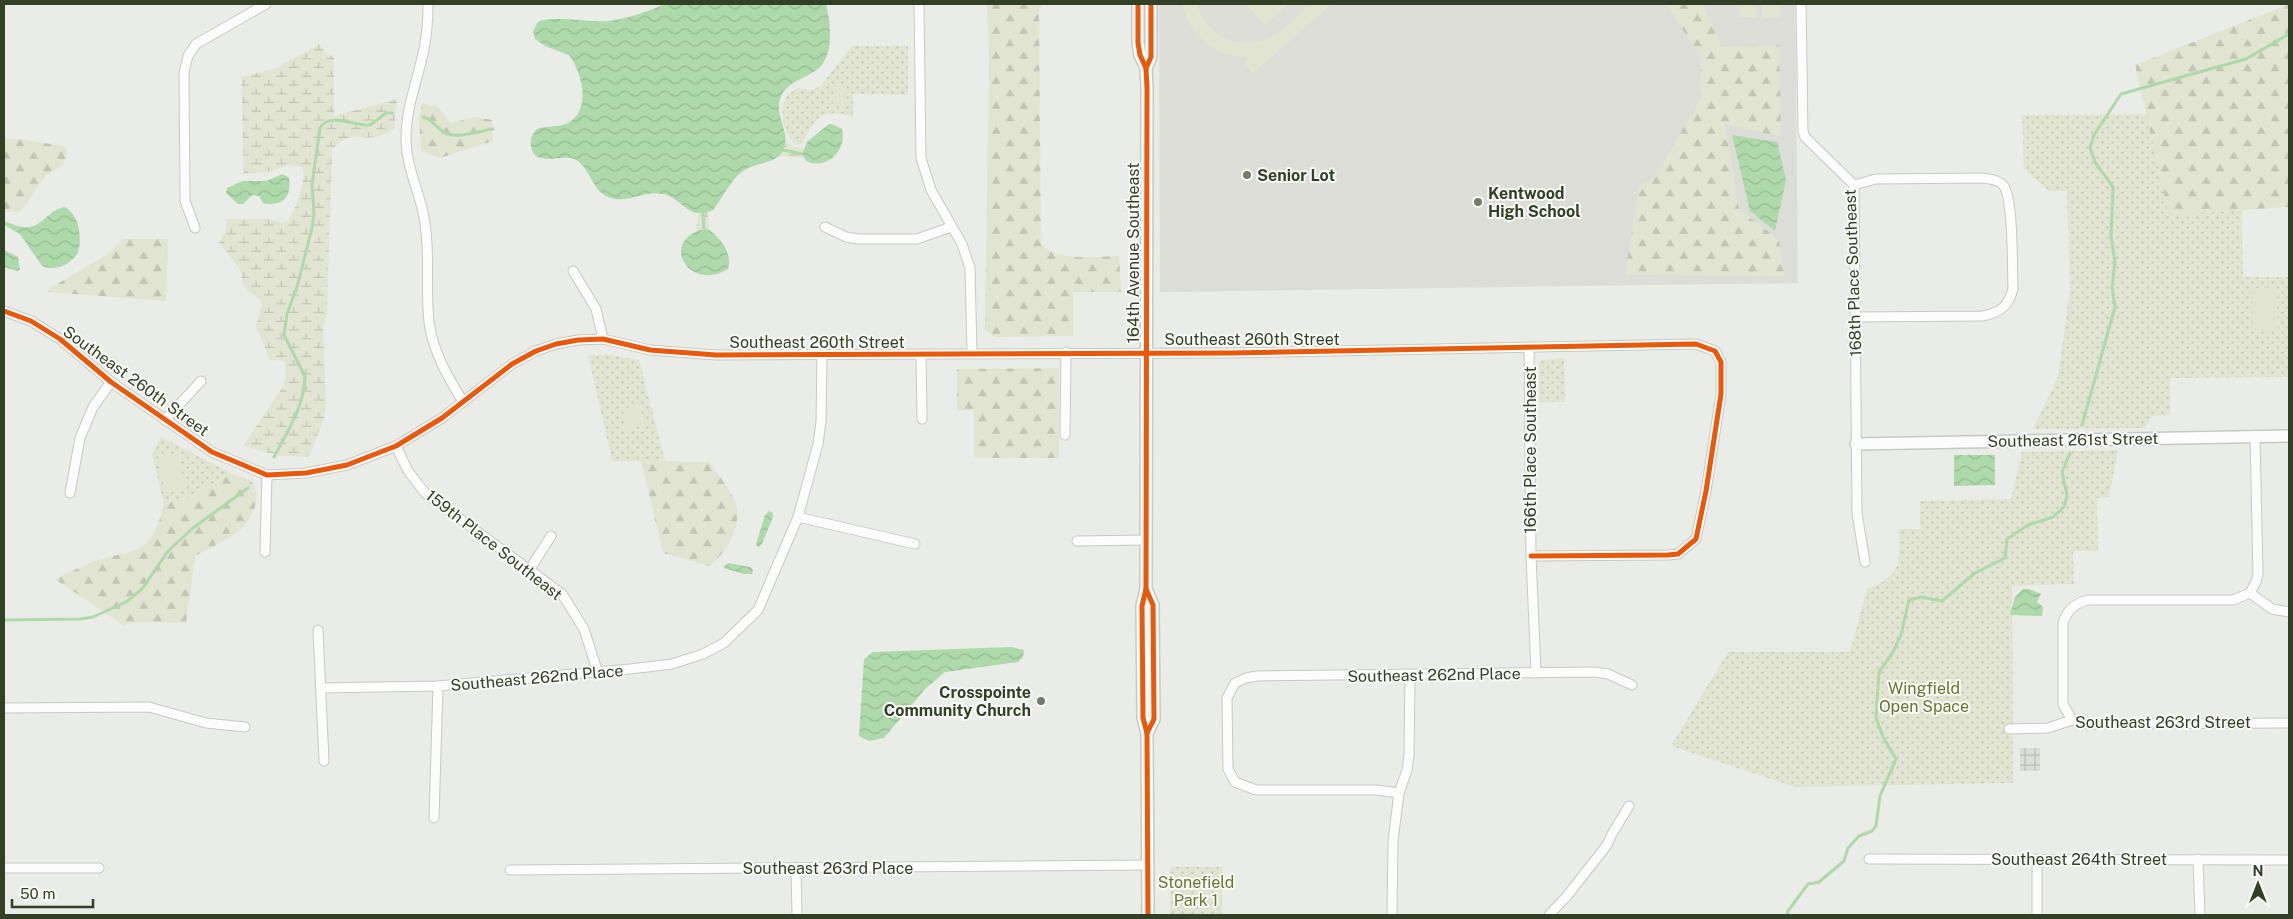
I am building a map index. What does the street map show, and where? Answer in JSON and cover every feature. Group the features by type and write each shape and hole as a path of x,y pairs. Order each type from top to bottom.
{"street":[{"path":"195,228 185,201 184,72 188,56 196,44 266,4"},
{"path":"428,4 424,49 409,104 406,138 410,170 423,212 428,245 429,322 435,346 445,372 463,402"},
{"path":"919,4 921,158 931,190 962,244 970,268 972,353"},
{"name":"164th Avenue Southeast","path":"1138,4 1138,42 1140,55 1146,68"},
{"name":"164th Avenue Southeast","path":"1148,915 1147,733 1142,718 1142,606 1146,588 1146,68 1151,57 1150,4"},
{"name":"168th Place Southeast","path":"1801,4 1803,131 1805,137 1854,185 1857,513 1865,562"},
{"path":"1854,185 1876,179 1994,179 2003,185 2009,200 2013,289 2010,299 2003,310 1994,314 1982,316 1856,317"},
{"path":"825,227 846,237 858,239 917,239 951,227"},
{"path":"573,272 596,309 603,339"},
{"name":"Southeast 260th Street","path":"4,311 31,321 60,339 111,382 212,452 267,475 306,473 347,465 396,446 463,402 512,364 536,351 578,340 603,339 650,350 700,354 1231,353 1696,344 1715,351 1721,362 1721,394 1706,491 1696,539 1678,554 1531,556"},
{"name":"166th Place Southeast","path":"1529,347 1531,556 1536,673"},
{"path":"1065,435 1066,352"},
{"name":"Southeast 262nd Place","path":"321,688 438,686 598,673 672,664 702,654 724,643 758,610 798,517 818,444 821,422 822,354"},
{"path":"921,354 922,419"},
{"path":"165,420 201,381"},
{"path":"70,492 80,438 93,407 111,382"},
{"name":"Southeast 261st Street","path":"1856,444 2289,436"},
{"path":"2072,720 2065,710 2063,695 2063,623 2071,608 2088,600 2233,600 2250,593 2258,574 2256,437"},
{"name":"159th Place Southeast","path":"396,446 408,471 425,493 445,510 530,569 562,594 584,629 598,673"},
{"path":"265,552 267,475"},
{"path":"798,517 915,544"},
{"path":"530,569 551,536"},
{"path":"1077,541 1146,540"},
{"path":"2250,593 2272,609 2289,612"},
{"path":"318,630 324,761"},
{"name":"Southeast 262nd Place","path":"1399,793 1376,790 1256,790 1235,782 1228,768 1227,698 1235,684 1246,678 1257,676 1596,672 1608,674 1632,685"},
{"path":"1392,915 1393,841 1399,793 1407,770 1409,756 1410,675"},
{"path":"434,818 438,686"},
{"path":"4,708 149,707 206,724 245,726"},
{"name":"Southeast 263rd Street","path":"2009,729 2048,728 2072,720 2088,724 2289,723"},
{"path":"1549,915 1607,845 1629,806"},
{"name":"Southeast 264th Street","path":"1869,859 2289,860"},
{"path":"2037,859 2037,915"},
{"path":"2198,860 2200,915"},
{"name":"Southeast 263rd Place","path":"510,870 1147,865"},
{"path":"4,868 99,868"},
{"path":"796,869 797,915"}],"shaded area":[{"name":"Kentwood High School","path":"1159,4 1795,4 1798,283 1160,292"},
{"path":"2020,748 2040,748 2040,771 2020,771"}],"green space":[{"path":"987,4 1042,4 1039,10 1041,244 1049,250 1067,256 1119,256 1121,292 1073,292 1073,336 994,337 985,329 989,59"},
{"path":"1182,4 1197,4 1201,15 1216,32 1237,42 1248,43 1260,41 1276,34 1310,4 1332,4 1253,73 1244,63 1250,57 1226,54 1206,43 1191,26"},
{"path":"1246,4 1289,4 1265,25"},
{"path":"1666,4 1703,4 1722,47 1779,45 1781,137 1725,124 1739,209 1779,240 1785,276 1625,275 1639,185 1654,178 1701,98 1700,56"},
{"path":"1739,4 1756,4 1757,17 1739,17"},
{"path":"1762,4 1780,4 1780,18 1762,18"},
{"path":"2289,4 2289,207 2169,215 2135,65"},
{"path":"320,44 326,55 334,56 334,116 397,99 394,129 380,136 352,137 340,142 332,149 327,312 323,329 326,406 324,418 309,457 281,456 243,446 284,385 285,361 270,360 256,326 262,304 260,300 247,290 243,284 240,270 219,242 225,233 227,219 268,219 284,223 296,205 302,187 302,167 288,165 272,171 244,174 241,77 276,68"},
{"path":"852,46 908,46 908,95 853,94 853,116 832,113 820,117 811,127 801,144 796,145 787,132 782,115 786,98 791,92 799,88 811,90 820,87"},
{"path":"833,87 847,87 846,105 833,104"},
{"path":"422,103 438,107 450,123 476,117 492,120 493,141 440,158 421,151 419,118"},
{"path":"2239,114 2243,277 2289,277 2289,377 2170,378 2170,415 2152,416 2145,428 2033,429 2058,377 2070,290 2067,191 2048,191 2024,168 2022,115"},
{"path":"4,139 18,139 64,146 67,149 66,158 62,166 45,176 25,206 18,212 4,211"},
{"path":"786,142 795,147 803,148 803,158 779,156"},
{"path":"708,212 709,230 696,231 698,214"},
{"path":"123,239 168,239 166,301 48,292 50,288 107,255"},
{"path":"2277,287 2278,329 2253,330 2252,288"},
{"path":"588,355 610,355 639,360 665,461 612,461"},
{"path":"1564,358 1565,402 1539,402 1539,365 1541,360"},
{"path":"1059,368 1059,458 974,458 974,410 957,410 957,369"},
{"path":"639,405 644,425 627,429 623,409"},
{"path":"161,437 231,473 192,496 164,504 152,455"},
{"name":"Wingfield Open Space","path":"2118,450 2109,497 2097,498 2098,551 2073,551 2074,584 2012,586 2013,783 1795,787 1671,746 1728,652 1850,652 1867,589 1887,579 1896,567 1899,559 1899,529 1920,529 1920,501 2011,499 2022,452"},
{"path":"178,453 185,487 165,491 158,457"},
{"path":"641,461 709,462 726,485 736,503 736,524 731,540 710,566 663,553"},
{"path":"231,473 250,480 256,492 255,505 250,517 238,532 195,556 186,623 139,622 123,625 55,579 90,563 139,548 153,535 164,504 192,496"},
{"name":"Stonefield Park 1","path":"1170,867 1222,867 1222,915 1170,915"}],"water":[{"path":"666,4 826,4 828,12 830,40 826,58 815,71 790,85 780,99 779,113 785,134 784,147 781,154 773,160 752,166 743,171 730,184 713,210 704,213 691,211 675,199 662,194 655,193 627,199 613,199 597,188 579,162 568,158 548,159 537,157 533,153 531,146 532,137 537,129 568,123 580,109 582,100 581,81 574,62 569,55 545,46 535,39 533,31 538,22 552,19 610,21 646,12"},
{"path":"829,124 842,129 843,137 838,151 828,161 814,163 806,161 802,154 807,142"},
{"path":"1732,135 1777,142 1786,180 1775,231 1750,211"},
{"path":"283,174 289,178 289,191 284,200 276,204 263,203 259,196 252,195 243,204 238,204 226,193 227,188 243,181 266,181"},
{"path":"65,207 77,221 80,234 78,253 63,266 48,268 42,266 20,234 4,225 4,221 20,227 29,227 40,223 54,211"},
{"path":"700,230 709,230 722,242 729,258 728,269 714,275 702,275 692,270 685,263 681,255 682,245 688,237"},
{"path":"4,250 18,257 20,270 17,271 4,267"},
{"path":"1954,455 1995,455 1995,485 1954,486"},
{"path":"769,511 773,513 773,517 762,544 758,547 756,544 765,515"},
{"path":"729,563 750,567 753,570 752,574 744,574 724,568"},
{"path":"2023,589 2029,589 2041,594 2037,602 2043,607 2042,616 2010,615 2015,597"},
{"path":"1011,647 1024,650 1023,657 1018,662 945,672 925,689 884,738 869,741 859,736 864,659 873,652"}],"waterway":[{"path":"2082,425 2115,307 2112,287 2115,262 2111,236 2113,187 2095,162 2090,148 2094,135 2121,94 2246,59 2289,34"},
{"path":"274,457 299,408 304,387 305,376 284,335 287,314 297,287 312,228 314,214 312,184 320,128 324,123 336,120 370,125 386,113 392,113"},
{"path":"423,117 450,135 462,135 493,129"},
{"path":"783,150 802,154"},
{"path":"703,213 704,230"},
{"path":"1787,915 1808,884 1819,882 1844,861 1848,848 1859,836 1872,831 1876,826 1880,796 1896,759 1883,737 1876,718 1879,672 1892,654 1901,635 1909,600 1921,597 1942,601 1975,573 2005,558 2007,539 2028,525 2053,517 2064,507 2067,495 2062,472 2070,453"},
{"path":"4,620 80,619 93,617 126,602 142,589 168,551 193,528 248,488"}],"cycle path":[{"path":"1138,4 1138,43 1140,55 1146,68 1147,88 1146,589 1142,606 1143,718 1147,733 1148,915"},
{"path":"1146,68 1151,57 1151,4"},
{"path":"4,311 31,321 60,339 111,382 212,452 267,475 306,473 347,465 396,446 442,418 512,364 536,351 556,344 578,340 603,339 650,350 716,355 1231,353 1696,344 1715,351 1721,362 1721,394 1706,491 1696,539 1678,554 1531,556"},
{"path":"1146,589 1153,605 1154,719 1147,733"}],"place":[{"name":"Senior Lot","path":"1247,175"},
{"name":"Kentwood High School","path":"1478,202"},
{"name":"Crosspointe Community Church","path":"1041,701"}]}
